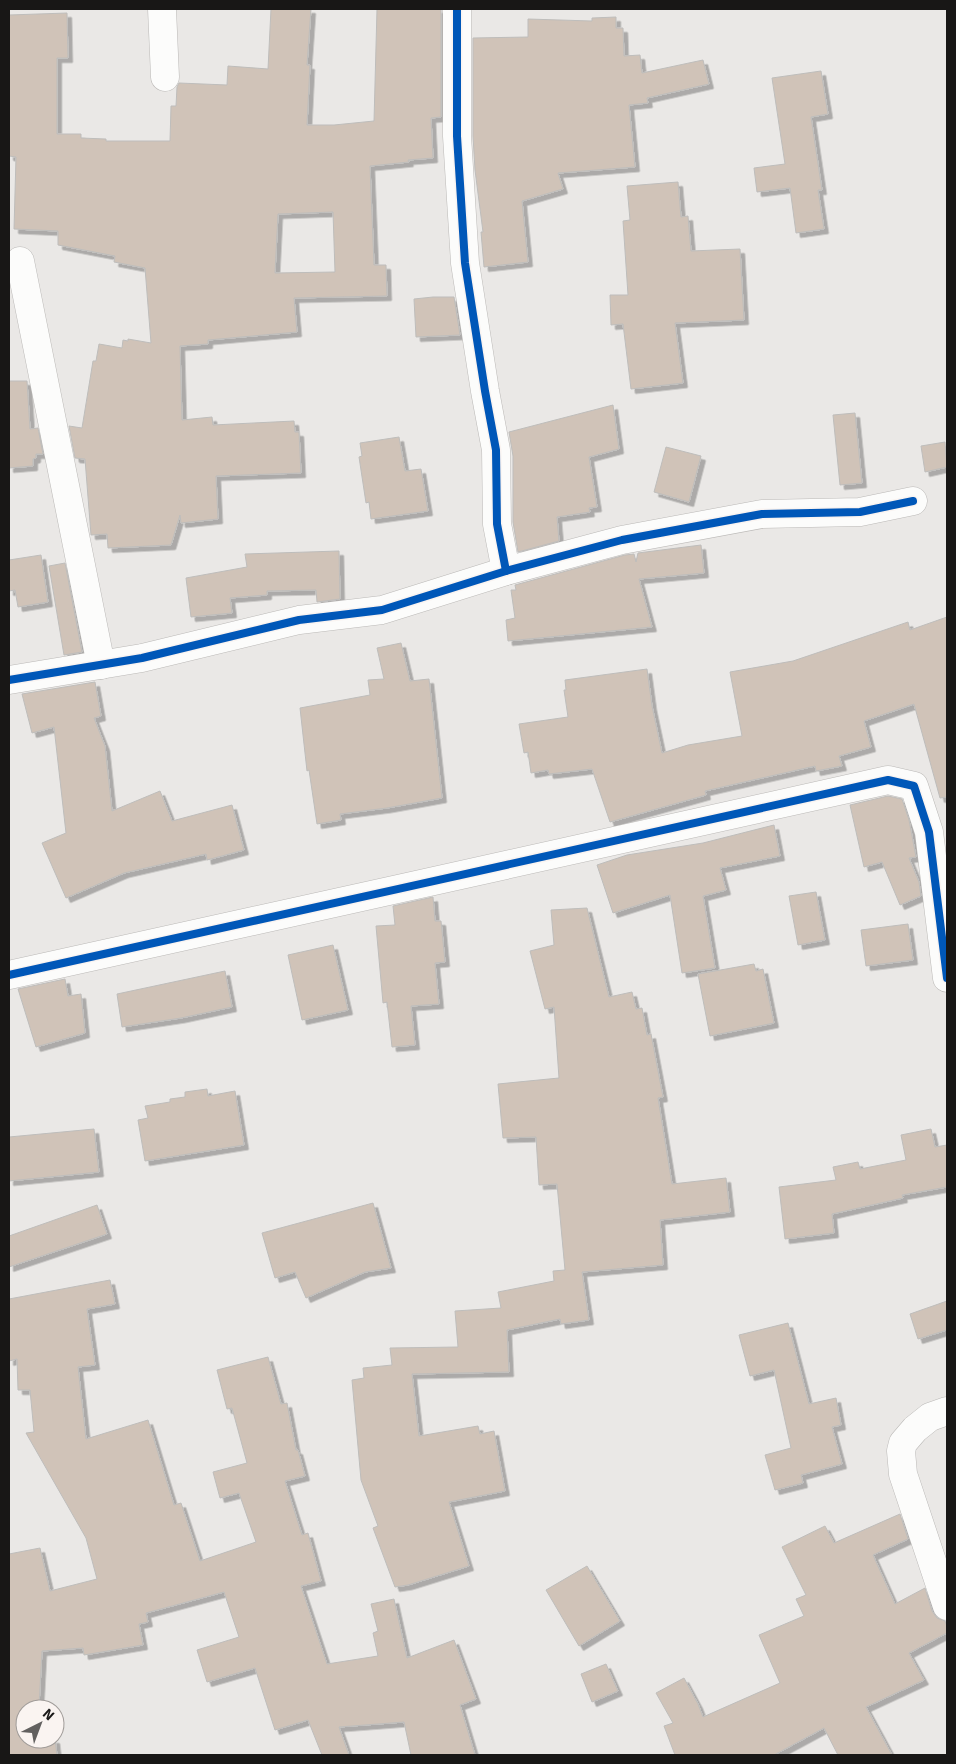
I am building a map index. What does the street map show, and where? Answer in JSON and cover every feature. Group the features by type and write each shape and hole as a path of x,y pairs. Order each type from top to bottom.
{"street":[{"path":"162,9 165,77"},
{"path":"457,9 457,136 465,263 484,391 496,450 497,524 506,571"},
{"path":"20,261 101,665"},
{"path":"9,680 142,658 299,620 382,610 506,571 622,540 762,514 860,512 912,501"},
{"path":"9,975 888,780 914,786 929,832 947,978"},
{"path":"947,1410 930,1417 915,1429 903,1443 901,1451 903,1474 947,1606"}],"building":[{"path":"271,9 311,9 307,65 310,65 307,125 334,125 374,121 377,9 441,9 441,117 431,118 433,158 370,166 374,265 386,265 387,296 294,298 297,332 208,340 208,344 180,346 182,420 212,417 213,425 294,421 295,432 299,432 301,473 216,476 218,519 181,523 180,515 171,545 108,548 107,534 91,535 85,459 75,458 69,426 82,428 93,361 96,361 99,344 122,348 123,340 128,341 128,339 151,343 145,268 114,262 115,256 58,245 58,231 14,229 16,157 9,156 9,15 67,13 68,58 57,58 57,134 81,134 81,138 106,139 106,141 170,141 171,106 176,106 179,83 227,85 228,66 268,69","holes":["333,212 335,272 275,273 278,214"]},
{"path":"616,17 616,28 623,28 624,56 640,55 642,73 703,60 709,84 647,98 648,103 629,105 635,167 558,173 563,189 522,201 528,262 484,267 481,232 483,232 475,170 473,136 473,38 528,37 528,19 592,21 592,18"},
{"path":"821,71 828,114 811,117 822,190 818,190 824,229 796,233 790,188 757,192 754,168 785,164 772,78"},
{"path":"678,182 681,217 688,216 691,251 740,249 744,320 675,323 683,383 631,389 623,324 611,325 610,295 628,295 623,221 630,220 627,186"},
{"path":"454,297 460,335 416,337 414,299"},
{"path":"9,381 27,381 30,429 38,428 43,454 36,454 36,458 33,459 33,466 9,468"},
{"path":"613,405 619,449 589,457 597,507 589,508 590,512 557,517 559,541 518,552 513,522 513,456 509,432"},
{"path":"855,413 862,483 840,485 833,415"},
{"path":"399,437 405,471 421,469 428,511 371,519 369,502 366,503 359,457 362,456 360,443"},
{"path":"945,442 947,467 925,472 921,446"},
{"path":"666,447 701,456 689,502 654,492"},
{"path":"701,545 704,573 639,579 652,627 508,641 506,620 515,618 511,590 516,590 515,585 625,555 634,554 636,562 638,553"},
{"path":"339,551 340,599 317,602 316,590 267,591 267,595 230,598 232,613 191,617 186,578 247,567 245,554"},
{"path":"41,555 48,602 18,607 15,590 9,591 9,560"},
{"path":"65,563 82,652 64,655 49,566"},
{"path":"947,617 947,797 940,798 914,704 864,721 871,747 839,756 842,766 816,771 815,766 705,791 706,795 610,822 592,769 549,774 548,770 531,773 528,752 524,753 519,724 568,717 564,690 566,690 565,680 647,669 652,706 662,753 688,745 742,736 730,672 793,661 908,622 910,630"},
{"path":"401,643 410,681 429,679 442,798 340,814 341,820 317,824 309,770 307,771 300,708 370,695 368,680 384,679 377,648"},
{"path":"95,682 101,716 94,718 105,746 112,811 160,791 172,821 232,805 244,850 207,860 206,854 124,873 66,898 42,843 66,833 54,727 32,733 22,694"},
{"path":"888,796 902,799 909,820 916,857 909,858 919,882 921,896 900,905 882,862 864,867 850,805"},
{"path":"774,825 780,856 720,868 726,890 703,896 715,968 682,973 670,895 613,913 597,865 627,855 703,843"},
{"path":"816,892 825,940 798,945 789,896"},
{"path":"433,897 435,921 441,921 445,962 435,963 439,1004 411,1006 415,1045 392,1047 387,1002 383,1003 376,926 395,925 393,906"},
{"path":"587,908 609,997 632,992 636,1009 642,1008 647,1035 651,1034 663,1097 658,1098 672,1184 726,1178 730,1212 660,1220 663,1265 582,1272 589,1320 561,1324 560,1319 507,1330 509,1372 412,1374 419,1436 478,1426 480,1434 494,1431 505,1491 449,1502 469,1566 408,1585 395,1587 373,1528 378,1526 361,1480 352,1380 364,1378 363,1368 392,1365 390,1348 458,1347 455,1311 501,1308 498,1292 554,1281 553,1271 565,1270 557,1184 539,1185 536,1137 503,1138 498,1084 559,1078 554,1007 545,1009 530,951 554,945 551,910"},
{"path":"908,924 913,960 866,966 861,930"},
{"path":"333,945 348,1010 302,1020 288,955"},
{"path":"754,964 756,971 763,969 774,1023 710,1036 698,974"},
{"path":"225,971 232,1007 181,1018 122,1027 117,994"},
{"path":"65,979 68,996 81,994 85,1033 36,1047 18,989"},
{"path":"207,1089 208,1096 235,1091 244,1145 145,1161 138,1120 148,1118 145,1106 170,1102 170,1099 185,1097 185,1092"},
{"path":"94,1129 99,1172 9,1181 9,1137"},
{"path":"931,1129 935,1147 947,1145 947,1187 902,1195 903,1198 832,1214 834,1233 785,1239 779,1187 836,1180 833,1167 858,1162 860,1169 906,1160 901,1135"},
{"path":"373,1203 391,1268 365,1272 306,1298 295,1272 275,1278 262,1233"},
{"path":"97,1205 107,1234 9,1267 9,1236"},
{"path":"110,1280 115,1304 87,1309 95,1365 78,1367 86,1439 148,1420 174,1505 181,1503 200,1561 256,1542 239,1493 220,1498 213,1472 247,1463 232,1408 227,1409 217,1370 268,1357 281,1404 287,1403 296,1450 298,1450 305,1476 285,1481 302,1535 308,1533 321,1581 301,1586 327,1664 378,1656 373,1633 378,1631 371,1604 394,1599 407,1658 454,1640 476,1699 460,1705 475,1755 411,1755 404,1722 339,1727 349,1755 322,1755 308,1720 275,1730 255,1668 207,1682 197,1650 239,1637 224,1592 146,1613 148,1622 139,1624 143,1645 84,1655 83,1648 42,1651 39,1699 15,1699 15,1749 56,1749 57,1755 9,1755 9,1554 40,1548 50,1591 97,1579 86,1538 26,1433 34,1432 30,1390 18,1390 17,1359 9,1361 9,1299"},
{"path":"947,1301 947,1330 918,1339 910,1314"},
{"path":"788,1323 809,1404 836,1398 841,1425 832,1427 842,1464 801,1475 803,1483 775,1490 765,1455 791,1448 774,1370 750,1376 739,1335"},
{"path":"900,1514 908,1539 873,1555 895,1604 925,1588 932,1611 937,1618 945,1621 947,1633 909,1653 924,1680 866,1707 892,1755 838,1755 824,1728 774,1755 675,1755 664,1726 673,1723 656,1693 684,1678 703,1717 780,1683 759,1635 804,1616 796,1599 806,1595 782,1547 825,1526 834,1543"},
{"path":"587,1566 620,1621 579,1646 546,1590"},
{"path":"606,1664 618,1691 592,1702 581,1674"}],"cycle path":[{"path":"457,9 457,136 465,263 496,450 497,524 506,571"},
{"path":"9,680 142,658 299,620 382,610 506,571 622,540 762,514 860,512 913,501"},
{"path":"9,975 888,780 914,786 929,832 947,978"}]}
